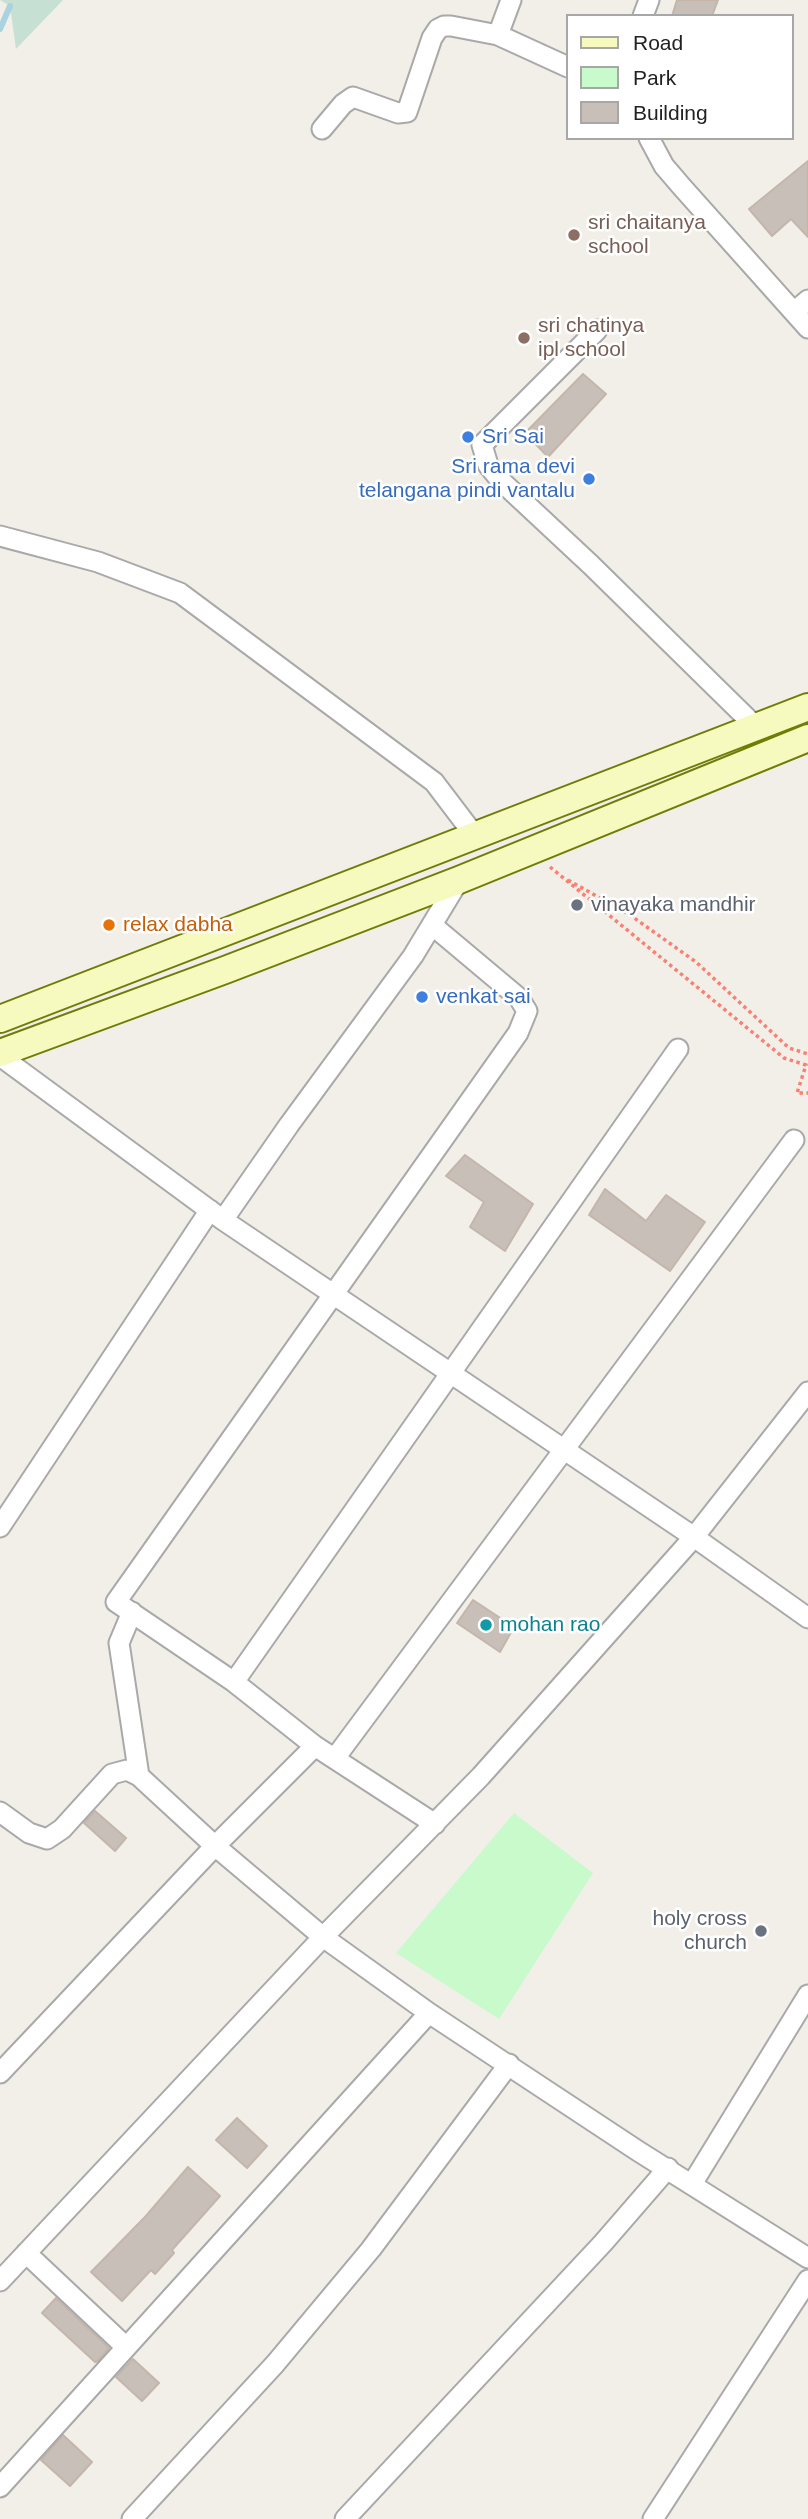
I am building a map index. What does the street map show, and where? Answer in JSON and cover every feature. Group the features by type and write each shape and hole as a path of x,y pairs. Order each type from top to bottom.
{"street":[{"path":"498,35 511,0"},
{"path":"322,129 343,104 353,97 398,113 407,112 432,38 438,29 444,26 498,35 566,66"},
{"path":"650,140 670,173 801,306 808,328"},
{"path":"597,330 482,444 488,465 501,481 591,565 755,727"},
{"path":"0,536 98,562 180,593 434,782 475,836"},
{"path":"0,1019 808,707"},
{"path":"0,1055 459,880 808,738"},
{"path":"0,1527 217,1215 289,1125 413,956 459,880"},
{"path":"432,925 519,998 527,1011 518,1033 116,1602 234,1682 315,1746 435,1824"},
{"path":"234,1682 678,1049"},
{"path":"0,1055 217,1215 333,1296 694,1536 808,1618"},
{"path":"335,1758 794,1140"},
{"path":"0,2281 323,1937 481,1776 694,1536 808,1392"},
{"path":"132,1612 119,1643 139,1776"},
{"path":"0,2073 215,1846 315,1746"},
{"path":"0,1812 29,1833 47,1839 62,1829 112,1774 127,1770 139,1776 215,1846 323,1937 429,2013 638,2151 808,2258"},
{"path":"692,2184 808,1995"},
{"path":"0,2487 429,2013"},
{"path":"132,2519 275,2364 371,2249 509,2064"},
{"path":"345,2519 603,2243 668,2168"},
{"path":"26,2253 126,2347"},
{"path":"653,2519 808,2280"}],"path":[{"path":"530,851 784,1058 806,1065 797,1093 808,1093"},
{"path":"558,874 641,923 696,962 789,1048 808,1054"}],"green space":[{"path":"0,0 63,0 16,49 10,6"},
{"path":"514,1813 593,1873 499,2019 396,1953"}],"building":[{"path":"677,0 718,0 713,14 673,14"},
{"path":"808,161 808,237 791,219 772,236 749,209"},
{"path":"583,374 606,394 548,457 525,433"},
{"path":"465,1155 533,1204 505,1251 470,1227 484,1202 446,1176"},
{"path":"605,1189 646,1221 666,1195 705,1222 670,1271 589,1215"},
{"name":"mohan rao","path":"473,1600 514,1627 500,1652 457,1623"},
{"path":"95,1811 126,1838 115,1851 84,1823"},
{"path":"237,2118 267,2146 247,2168 216,2140"},
{"path":"188,2167 220,2196 172,2250 174,2253 155,2274 151,2270 122,2301 91,2272 145,2217"},
{"path":"56,2298 109,2348 98,2361 95,2362 42,2313"},
{"path":"133,2359 159,2383 142,2401 116,2377"},
{"path":"63,2435 92,2462 70,2486 41,2460"}],"waterway":[{"path":"0,29 10,6"}],"place":[{"name":"sri chaitanya school","path":"574,235"},
{"name":"sri chatinya ipl school","path":"524,338"},
{"name":"Sri Sai","path":"468,437"},
{"name":"Sri rama devi telangana pindi vantalu","path":"589,479"},
{"name":"vinayaka mandhir","path":"577,905"},
{"name":"relax dabha","path":"109,925"},
{"name":"venkat sai","path":"422,997"},
{"name":"mohan rao","path":"486,1625"},
{"name":"holy cross church","path":"761,1931"}]}
